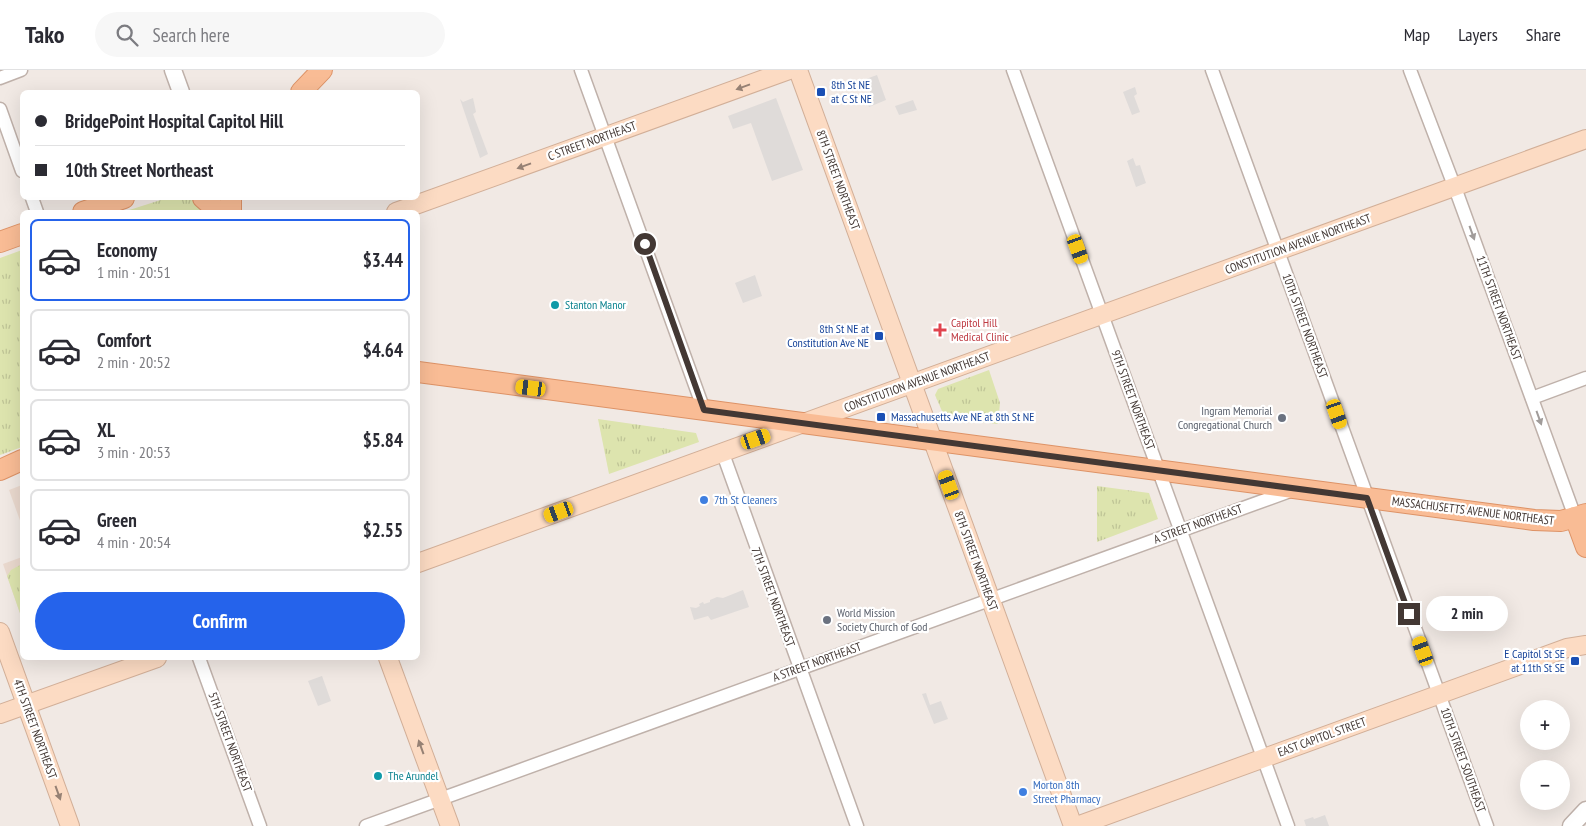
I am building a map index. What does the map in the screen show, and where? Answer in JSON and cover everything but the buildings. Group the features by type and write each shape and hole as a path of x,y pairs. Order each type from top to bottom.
{"main road":[{"path":"287,90 306,70"},
{"path":"303,90 322,70"},
{"name":"C STREET NORTHEAST","path":"402,210 789,70"},
{"name":"8TH STREET NORTHEAST","path":"798,70 1073,826"},
{"name":"CONSTITUTION AVENUE NORTHEAST","path":"420,562 722,451 912,384 1586,139"},
{"path":"89,210 118,200"},
{"path":"205,200 217,210"},
{"path":"0,242 20,235"},
{"name":"MASSACHUSETTS AVENUE NORTHEAST","path":"420,372 1534,520 1557,522 1581,515"},
{"path":"0,463 20,460"},
{"path":"0,470 20,461"},
{"name":"11TH STREET NORTHEAST","path":"1581,515 1586,547"},
{"path":"1567,648 1586,631"},
{"name":"4TH STREET NORTHEAST","path":"0,632 70,826"},
{"path":"1567,648 1586,645"},
{"name":"EAST CAPITOL STREET","path":"1077,826 1567,648"},
{"path":"0,714 150,660"},
{"path":"389,660 450,826"}],"street":[{"path":"0,78 21,70"},
{"path":"173,70 180,90"},
{"path":"581,70 704,410"},
{"name":"9TH STREET NORTHEAST","path":"1013,70 1288,826"},
{"name":"10TH STREET NORTHEAST","path":"1212,70 1439,695"},
{"name":"11TH STREET NORTHEAST","path":"1410,70 1532,398 1581,515"},
{"path":"0,109 20,165"},
{"path":"1532,398 1586,378"},
{"name":"7TH STREET NORTHEAST","path":"722,451 857,826"},
{"name":"A STREET NORTHEAST","path":"366,826 1296,488"},
{"name":"5TH STREET NORTHEAST","path":"200,660 260,826"},
{"name":"10TH STREET SOUTHEAST","path":"1439,695 1487,826"},
{"path":"1571,826 1586,810"}],"shaded area":[{"path":"877,75 886,100 869,107 865,98 871,95 866,79"},
{"path":"1135,87 1137,94 1134,96 1140,112 1132,115 1123,92"},
{"path":"473,98 476,112 473,114 488,154 480,158 460,99 463,102"},
{"path":"776,98 803,170 772,181 751,123 733,129 728,116"},
{"path":"913,100 917,110 899,115 895,106"},
{"path":"1133,158 1136,166 1140,165 1146,183 1136,187 1127,161"},
{"path":"755,275 762,296 743,303 735,283"},
{"path":"20,486 20,520 9,490"},
{"path":"20,558 20,613 3,564"},
{"path":"743,590 749,607 711,620 708,616 694,620 690,607 696,608 703,602 704,604 717,597 723,598"},
{"path":"322,676 331,701 318,706 308,681"},
{"path":"926,693 930,705 941,701 948,719 934,724 922,694"},
{"path":"1325,815 1329,826 1306,826 1304,820"}],"green space":[{"path":"161,200 192,200 208,210 129,210"},
{"path":"20,251 20,448 0,455 0,258"},
{"path":"989,370 1000,403 998,424 945,418 935,395 938,389"},
{"path":"598,419 696,433 699,442 609,474"},
{"path":"1097,486 1149,493 1158,519 1097,542"},
{"path":"20,565 20,613 7,576 11,570"}],"place":[{"name":"8th St NE at C St NE","path":"821,92"},
{"name":"Stanton Manor","path":"555,305"},
{"name":"Capitol Hill Medical Clinic","path":"940,330"},
{"name":"8th St NE at Constitution Ave NE","path":"879,336"},
{"name":"Massachusetts Ave NE at 8th St NE","path":"881,417"},
{"name":"Ingram Memorial Congregational Church","path":"1282,418"},
{"name":"7th St Cleaners","path":"704,500"},
{"name":"World Mission Society Church of God","path":"827,620"},
{"name":"E Capitol St SE at 11th St SE","path":"1575,661"},
{"name":"The Arundel","path":"378,776"},
{"name":"Morton 8th Street Pharmacy","path":"1023,792"}],"route":[{"path":"645,244 704,410 1367,498 1409,614"}]}
